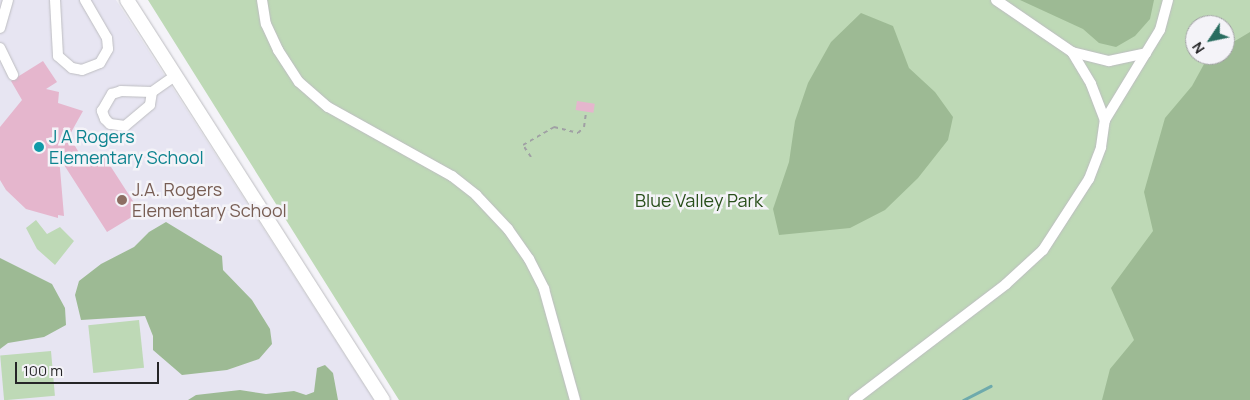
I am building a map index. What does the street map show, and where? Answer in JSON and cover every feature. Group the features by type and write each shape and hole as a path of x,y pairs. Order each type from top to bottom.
{"main road":[{"path":"127,0 383,400"}],"street":[{"path":"0,28 8,0"},
{"path":"55,0 58,56 72,68 82,70 100,63 108,49 107,38 85,0"},
{"path":"262,0 270,32 298,82 328,108 452,176 476,195 508,229 529,259 544,289 575,400"},
{"path":"996,0 1072,52 1109,61 1146,53"},
{"path":"854,400 1006,284 1043,250 1089,179 1101,147 1105,120 1160,30 1168,0"},
{"path":"0,48 13,75"},
{"path":"1072,52 1091,84 1105,120"},
{"path":"152,92 150,105 125,126 118,126 105,119 102,111 112,94 121,91 152,92 175,76"}],"path":[{"path":"531,157 523,145 554,128 578,133 584,127 586,112"},
{"path":"108,150 108,156"}],"shaded area":[{"name":"J.A. Rogers Elementary School","path":"0,0 116,0 374,400 0,400"}],"green space":[{"name":"Blue Valley Park","path":"148,0 1250,0 1250,400 399,400"},
{"path":"1020,0 1154,0 1150,19 1135,36 1116,47 1099,43 1083,29"},
{"path":"861,13 893,26 909,68 935,92 953,117 948,140 918,178 885,210 850,228 779,235 773,209 789,162 795,121 808,83 831,42"},
{"path":"1250,32 1250,400 1102,400 1110,369 1134,340 1111,288 1153,231 1144,192 1165,118 1192,86 1204,65 1235,65 1235,41"},
{"path":"36,220 47,234 60,227 74,241 55,265 37,249 26,228"},
{"path":"166,222 222,256 223,270 252,300 270,329 272,344 259,359 227,370 182,375 153,350 153,336 145,316 81,320 75,295 79,281 101,264 134,247 149,232"},
{"path":"0,258 52,284 65,308 66,325 44,337 8,343 0,349"},
{"path":"139,320 144,368 93,373 88,325"},
{"path":"51,351 55,396 4,400 0,355"},
{"path":"325,365 333,373 338,400 188,400 196,395 240,390 266,394 294,391 306,395 314,392 317,368"}],"building":[{"name":"J A Rogers Elementary School","path":"43,61 57,82 46,89 59,92 58,103 83,111 69,136 81,156 86,153 93,156 102,153 140,212 107,232 59,157 64,216 58,215 58,218 26,209 6,190 0,180 0,127 22,100 11,81"},
{"path":"577,101 595,104 593,113 576,110"}],"waterway":[{"path":"963,400 991,386"}],"place":[{"name":"J A Rogers Elementary School","path":"39,147"},
{"name":"J.A. Rogers Elementary School","path":"122,200"}]}
